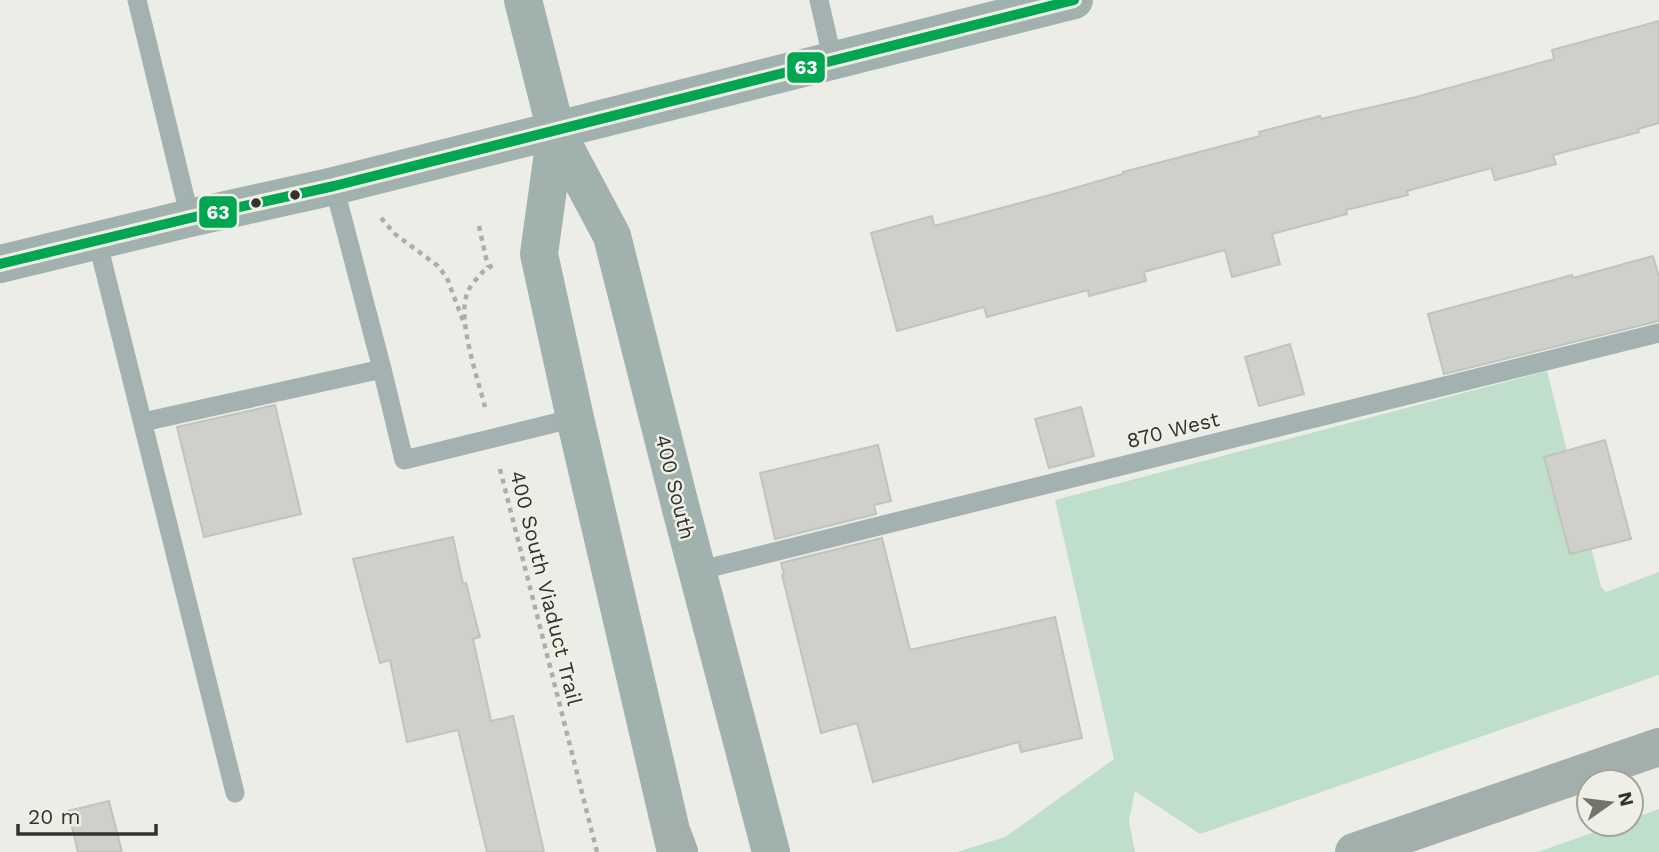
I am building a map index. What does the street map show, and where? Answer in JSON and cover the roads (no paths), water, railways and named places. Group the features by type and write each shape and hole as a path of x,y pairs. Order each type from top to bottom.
{"highway":[{"path":"1354,852 1659,747"}],"main road":[{"name":"400 South","path":"523,0 556,131 612,236 771,852"},
{"path":"0,264 341,184 1074,0"},
{"name":"400 South","path":"556,131 539,254 676,847"}],"lane":[{"path":"137,0 190,218"},
{"path":"819,0 833,61"},
{"path":"341,184 404,460 575,418"},
{"path":"97,240 235,793"},
{"name":"870 West","path":"697,571 1659,333"},
{"path":"142,422 382,369"}]}
